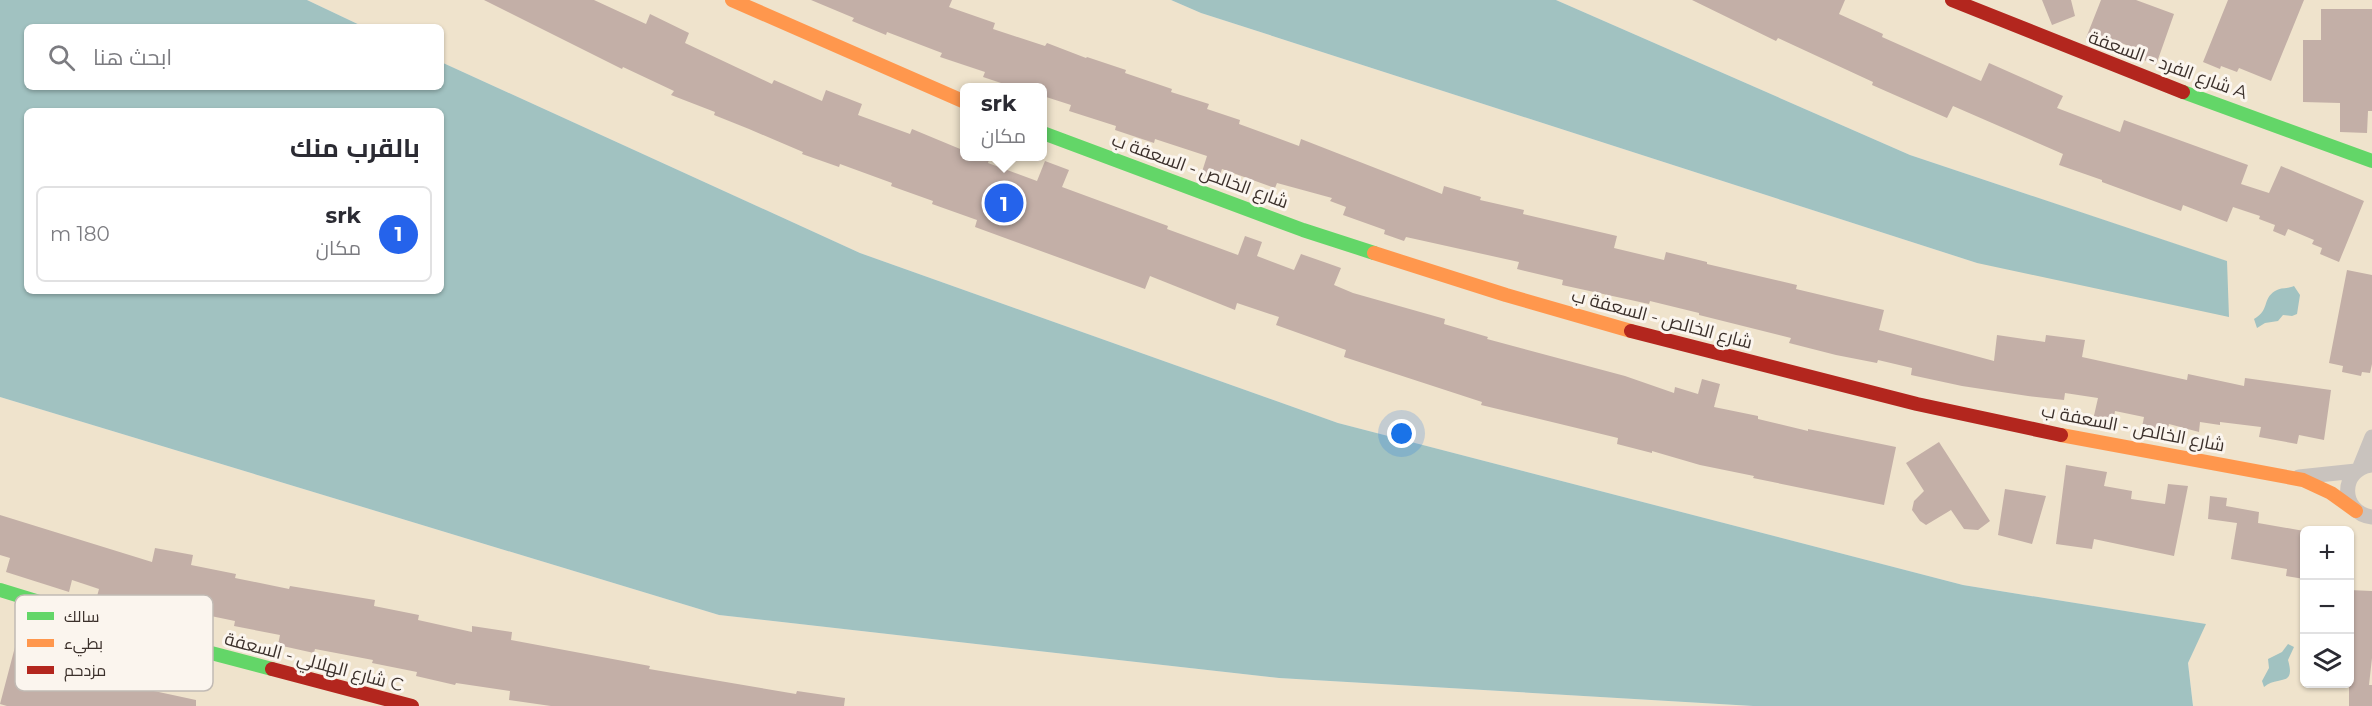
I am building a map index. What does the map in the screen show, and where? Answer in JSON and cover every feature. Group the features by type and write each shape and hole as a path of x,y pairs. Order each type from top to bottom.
{"street":[{"path":"732,0 960,100"},
{"name":"شارع الفرد - السعفة A","path":"1952,0 2129,72 2372,161"},
{"name":"شارع الخالص - السعفة ب","path":"1047,135 1203,194 1382,256 1506,295 1710,353 1894,399 2124,448 2288,477 2324,489 2365,517"},
{"path":"2365,517 2347,495 2347,486 2362,469 2372,437"},
{"name":"شارع الخالص - السعفة ب","path":"2288,477 2322,476 2362,469"},
{"name":"شارع الهلالي - السعفة C","path":"0,590 16,595"},
{"name":"شارع الهلالي - السعفة C","path":"213,654 412,706"}],"sand":[{"path":"307,0 1171,0 1201,13 1977,263 2226,261 1910,155 1556,0 2372,0 2372,706 2193,706 2188,663 2205,624 1963,585 1338,423 860,253 444,63 444,24 358,24"},
{"path":"0,397 719,615 1279,678 1753,706 0,706"}],"water":[{"path":"0,0 307,0 358,24 24,24 24,90 444,90 444,63 860,253 1338,423 1963,585 2206,624 2188,663 2193,706 1753,706 1279,678 719,615 0,397"},
{"path":"1171,0 1556,0 1910,155 2227,261 2229,317 1977,263 1201,13"},
{"path":"2294,286 2300,295 2297,314 2283,315 2278,321 2265,323 2257,328 2254,319 2262,312 2268,297 2277,290"},
{"path":"2288,644 2294,647 2288,660 2290,674 2288,678 2264,687 2262,681 2269,668 2268,659 2282,652"}],"building":[{"path":"484,0 594,0 646,24 650,14 689,33 685,43 772,84 774,80 822,101 826,90 862,104 858,115 910,134 912,129 960,149 960,161 989,161 988,163 1037,181 1045,161 1069,170 1062,187 1168,226 1167,229 1238,255 1245,236 1262,242 1257,256 1294,270 1301,254 1341,268 1334,285 1353,293 1445,319 1444,324 1488,337 1487,339 1625,376 1674,393 1675,387 1698,394 1702,379 1720,384 1714,407 1758,416 1758,419 1808,431 1808,429 1896,447 1884,505 1700,465 1617,444 1618,438 1481,405 1482,402 1344,357 1346,350 1276,325 1279,317 1237,303 1235,310 1150,276 1145,289 975,227 977,220 932,204 933,201 891,186 892,183 840,164 839,167 802,154 803,152 714,115 715,112 671,95 674,91 623,67 622,69"},
{"path":"811,0 952,0 949,7 995,23 993,29 1045,46 1047,43 1126,70 1125,73 1172,89 1171,92 1209,104 1207,109 1240,120 1239,124 1299,146 1301,139 1442,194 1444,186 1481,197 1480,200 1524,210 1523,214 1617,236 1614,248 1664,260 1666,252 1797,285 1796,289 1884,310 1879,330 1994,361 1997,335 2045,342 2046,335 2085,340 2082,357 2187,380 2188,374 2244,386 2245,378 2331,390 2324,440 2299,435 2297,444 2259,437 2261,427 2220,422 2220,425 2200,422 2199,432 2169,424 2166,437 2141,432 2144,417 2115,411 2113,424 2093,420 2098,398 2065,393 2064,400 2028,396 1962,386 1911,375 1912,368 1878,360 1877,363 1836,355 1789,343 1791,338 1699,315 1699,313 1650,301 1649,304 1562,285 1563,280 1517,269 1519,262 1406,237 1404,241 1384,234 1385,230 1343,215 1346,207 1330,201 1332,198 1277,183 1275,188 1222,169 1218,181 1201,175 1207,156 1155,139 1154,143 1115,130 1116,126 1069,111 1071,105 1047,97 1047,83 1001,83 983,77 985,72 940,57 942,53 887,32 886,35 852,21 854,18"},
{"path":"1692,0 1845,0 1839,14 1883,34 1882,37 1981,81 1989,63 2063,96 2057,108 2120,132 2124,120 2248,165 2241,184 2269,193 2281,166 2364,201 2339,262 2320,254 2322,248 2312,244 2314,240 2288,229 2285,236 2273,231 2275,225 2259,219 2260,216 2233,207 2227,222 2183,205 2181,211 2059,165 2063,154 1953,106 1947,118 1872,85 1873,82 1778,38 1776,41"},
{"path":"2042,0 2071,0 2075,16 2052,25"},
{"path":"2101,0 2136,0 2174,14 2156,65 2134,56 2137,49 2108,38 2105,45 2086,38"},
{"path":"2228,0 2304,0 2271,81 2239,68 2237,72 2221,66 2220,69 2203,62"},
{"path":"2321,9 2372,9 2372,111 2368,111 2367,133 2340,132 2340,103 2303,102 2303,40 2321,40"},
{"path":"2347,270 2372,275 2372,364 2370,373 2362,372 2361,376 2342,372 2343,366 2329,363"},
{"path":"1939,442 1990,521 1978,530 1964,529 1951,510 1926,525 1912,510 1914,501 1924,491 1906,463"},
{"path":"2066,465 2107,472 2104,486 2132,491 2131,499 2165,504 2168,484 2188,486 2174,556 2094,539 2092,549 2056,544"},
{"path":"2005,489 2046,496 2032,544 1998,535"},
{"path":"2210,496 2227,498 2226,506 2259,512 2258,523 2300,530 2300,578 2286,576 2287,569 2231,559 2237,523 2208,519"},
{"path":"0,515 152,562 155,548 193,555 191,565 236,574 235,578 289,589 290,586 375,600 374,606 419,615 418,620 472,632 472,626 512,632 511,640 650,666 649,669 796,694 797,691 845,698 844,706 551,706 509,700 510,691 456,683 455,685 416,676 417,672 372,663 373,660 315,649 314,653 278,645 280,635 234,626 235,621 213,616 213,595 97,595 99,589 72,580 69,592 6,572 10,558 0,555"},
{"path":"2354,590 2372,591 2372,658 2369,685 2372,685 2372,706 2349,706 2349,688 2354,688"},
{"path":"15,647 15,691 154,691 196,700 196,706 7,706 0,704"}],"traffic: fast":[{"path":"2183,92 2372,161"},
{"path":"1047,134 1303,230 1374,253"},
{"path":"0,590 16,595"},
{"path":"213,654 272,669"}],"traffic: slow":[{"path":"732,0 960,100"},
{"path":"1374,253 1506,295 1631,331"},
{"path":"2061,435 2303,480 2331,493 2356,511"}],"traffic: jam":[{"path":"1952,0 2183,92"},
{"path":"1631,331 1917,404 2061,435"},
{"path":"272,669 412,706"}],"place":[{"name":"srk","path":"1004,203"}]}
